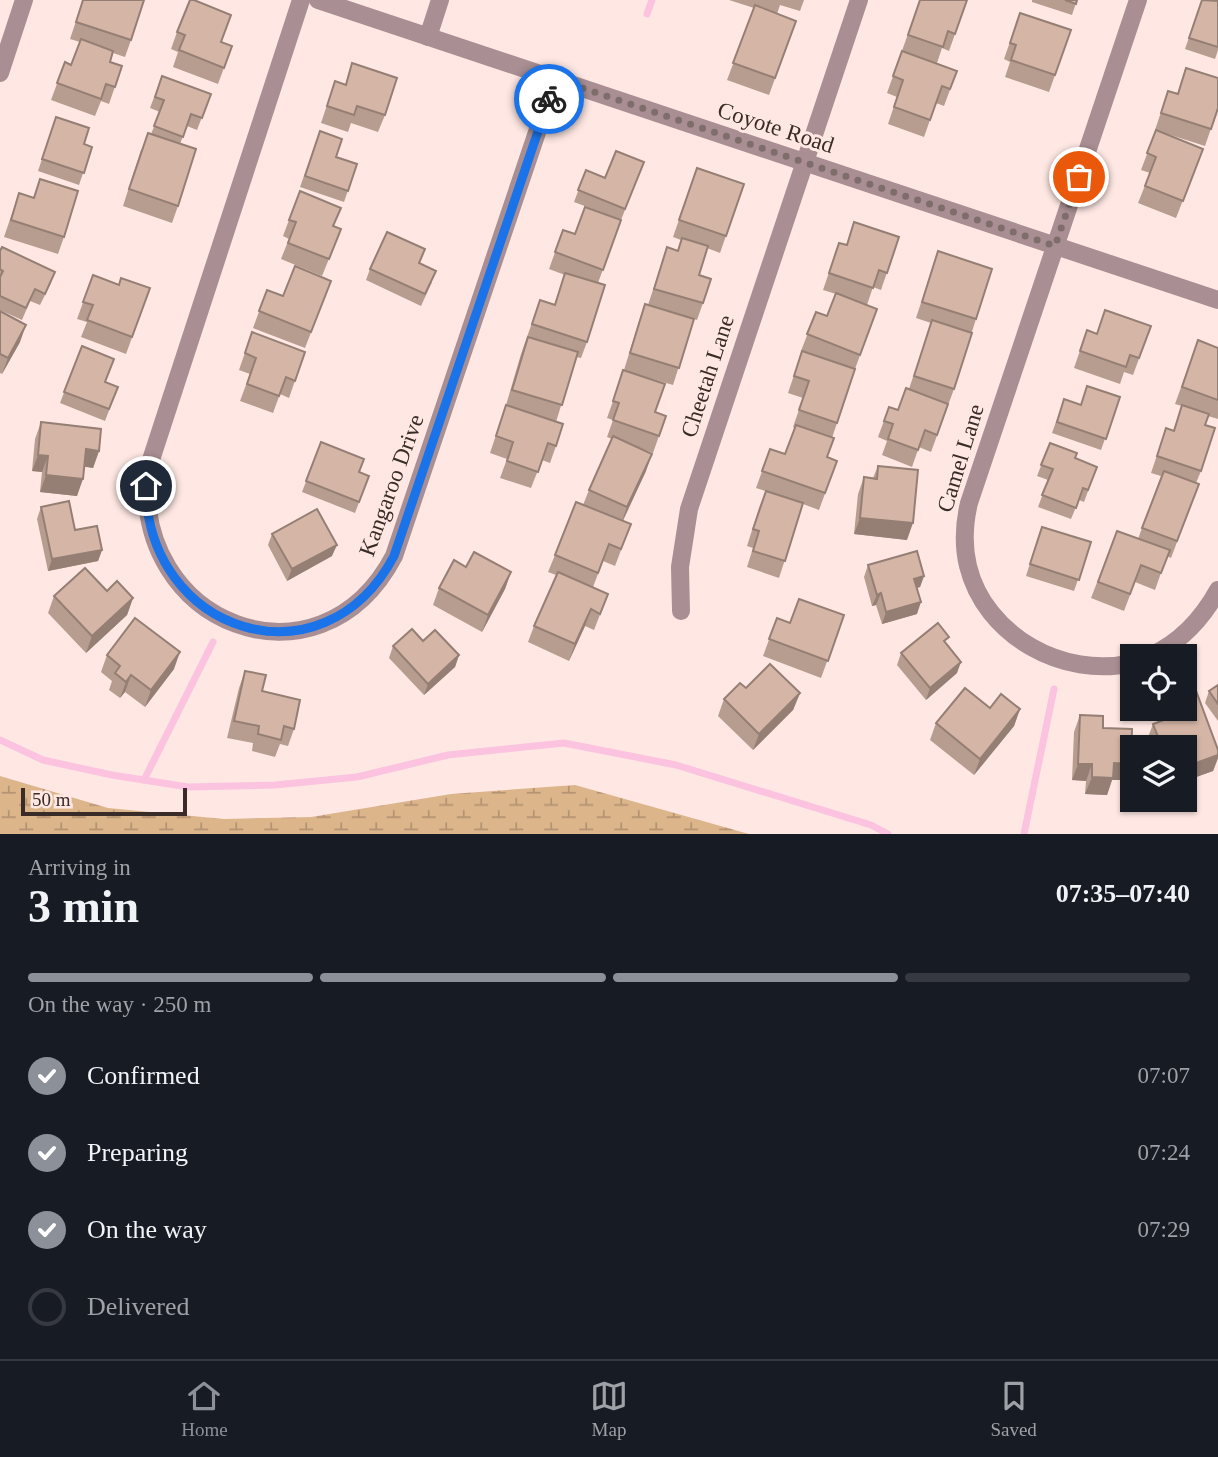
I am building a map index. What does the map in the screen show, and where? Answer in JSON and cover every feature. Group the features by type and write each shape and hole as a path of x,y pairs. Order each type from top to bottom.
{"street":[{"path":"0,73 24,0"},
{"name":"Kangaroo Drive","path":"301,0 148,469 146,486 152,536 175,580 213,613 249,628 288,631 326,622 359,602 385,573 394,556 555,79"},
{"name":"Coyote Road","path":"318,0 1218,300"},
{"path":"428,37 440,0"},
{"name":"Cheetah Lane","path":"681,611 680,567 689,509 859,0"},
{"name":"Camel Lane","path":"1120,664 1100,667 1074,664 1050,657 1003,626 982,600 974,585 965,553 964,536 969,503 1138,0"},
{"path":"1172,644 1188,632 1207,610 1218,590"}],"green space":[{"path":"0,776 108,808 224,819 311,817 451,794 575,785 749,834 0,834"}],"building":[{"path":"83,0 144,0 131,40 76,22"},
{"path":"190,0 231,15 221,42 232,46 224,68 179,50 185,35 177,32"},
{"path":"920,0 967,0 955,34 948,31 943,47 908,35"},
{"path":"1202,0 1218,1 1218,47 1189,38"},
{"path":"755,5 796,21 775,78 733,63"},
{"path":"1020,13 1071,30 1055,75 1011,60 1016,45 1010,43"},
{"path":"81,39 113,51 110,62 122,66 115,87 106,84 101,99 57,83 65,62 71,65"},
{"path":"902,51 957,71 950,89 942,86 930,120 894,107 903,80 893,76"},
{"path":"352,63 397,78 385,115 357,106 354,115 327,106 335,81 346,85"},
{"path":"1186,68 1218,78 1218,108 1211,129 1161,113 1168,91 1178,94"},
{"path":"162,76 211,94 202,118 191,114 183,137 154,126 164,100 155,97"},
{"path":"56,117 89,128 84,144 92,147 84,173 42,159"},
{"path":"1156,130 1203,149 1183,201 1145,186 1156,157 1147,153"},
{"path":"320,131 342,139 336,157 357,164 348,191 305,176"},
{"path":"148,133 196,149 178,206 129,189"},
{"path":"616,151 644,162 625,209 578,190 586,170 605,178"},
{"path":"697,168 744,184 726,236 679,220"},
{"path":"40,179 78,191 64,237 11,220 19,193 34,198"},
{"path":"300,191 341,208 333,226 341,229 329,259 288,243 296,222 289,220"},
{"path":"585,207 621,220 603,270 555,252 563,230 575,234"},
{"path":"854,222 899,237 887,273 879,270 873,288 829,273 839,243 847,245"},
{"path":"387,232 425,249 419,263 436,271 425,294 370,269"},
{"path":"682,238 708,246 699,275 711,279 703,303 654,289 667,247 678,251"},
{"path":"2,247 55,272 45,294 35,289 26,308 0,296"},
{"path":"938,251 992,269 976,319 922,302"},
{"path":"295,266 331,281 311,332 259,311 267,290 283,296"},
{"path":"565,273 605,285 587,342 532,324 540,300 555,305"},
{"path":"93,275 119,285 121,278 150,288 132,337 87,320 93,305 83,302"},
{"path":"836,293 877,309 860,355 807,334 816,312 827,316"},
{"path":"645,304 694,319 679,368 630,353"},
{"path":"1105,310 1151,326 1139,358 1130,355 1126,367 1080,351 1087,330 1097,334"},
{"path":"0,311 26,325 8,358 0,354"},
{"path":"932,320 972,333 954,389 914,376"},
{"path":"252,332 305,352 295,381 286,377 279,396 247,384 256,358 245,353"},
{"path":"528,337 578,352 562,405 512,390"},
{"path":"1198,340 1218,348 1218,400 1182,387"},
{"path":"82,346 114,359 105,382 118,387 109,409 64,392"},
{"path":"802,351 855,369 837,423 799,410 809,381 794,376"},
{"path":"623,370 665,384 655,412 666,416 659,436 613,420 619,403 613,401"},
{"path":"1087,386 1120,397 1106,439 1057,422 1064,399 1081,405"},
{"path":"906,388 948,404 937,435 925,430 918,450 888,439 893,424 884,421 889,407 898,410"},
{"path":"506,405 563,424 556,446 548,443 538,472 507,461 513,442 496,436"},
{"path":"1182,405 1209,414 1205,425 1215,428 1201,471 1157,456 1166,428 1174,431"},
{"path":"41,422 101,429 99,451 86,449 83,479 46,475 48,456 38,455"},
{"path":"796,425 834,438 827,457 837,461 825,493 762,471 770,449 785,454"},
{"path":"613,436 652,454 627,507 589,490"},
{"path":"321,442 364,459 359,472 369,476 359,502 306,481"},
{"path":"1050,443 1077,453 1075,458 1097,467 1088,490 1083,488 1076,508 1042,495 1053,469 1041,465"},
{"path":"878,466 918,470 913,523 860,518 864,477 877,479"},
{"path":"1164,471 1199,484 1177,541 1142,528"},
{"path":"766,491 803,503 785,561 753,551 759,531 753,529"},
{"path":"69,501 75,530 97,526 102,550 52,559 41,507"},
{"path":"576,502 631,524 621,549 609,544 598,573 555,555"},
{"path":"317,509 337,545 292,569 272,534"},
{"path":"1042,527 1091,542 1079,580 1030,564"},
{"path":"1117,531 1170,550 1161,573 1141,565 1130,594 1098,582"},
{"path":"917,551 924,576 914,579 921,602 886,612 881,593 877,595 868,565"},
{"path":"474,552 511,572 488,615 439,588 454,560 466,567"},
{"path":"85,568 107,591 117,581 133,598 92,636 54,596"},
{"path":"558,572 608,594 600,614 591,609 575,644 534,626"},
{"path":"799,599 844,615 828,661 769,639 777,618 790,623"},
{"path":"135,618 180,652 151,690 131,675 126,682 115,673 120,666 107,655"},
{"path":"938,623 949,637 944,641 961,662 930,688 901,653"},
{"path":"412,629 423,641 435,630 459,655 428,684 393,646"},
{"path":"770,664 800,693 759,734 724,699 740,683 746,688"},
{"path":"245,671 266,675 262,691 300,700 294,729 284,726 281,740 258,734 259,726 234,721"},
{"path":"1218,685 1218,704 1209,691"},
{"path":"965,688 990,708 1001,694 1020,709 980,759 936,723"},
{"path":"1197,693 1218,755 1197,763 1197,735 1157,735 1153,724 1161,721 1197,721"},
{"path":"1080,715 1103,716 1103,728 1132,729 1132,735 1120,735 1120,763 1114,763 1113,778 1092,777 1092,764 1078,764"}],"waterway":[{"path":"647,14 652,0"},
{"path":"144,780 213,642"},
{"path":"1024,834 1054,689"},
{"path":"0,740 43,760 112,775 188,787 275,785 357,777 448,755 564,743 676,765 871,825 888,834"}],"way so far":[{"path":"549,99 555,79 1055,246 1079,177"}],"route":[{"path":"146,486 152,536 166,566 175,580 199,604 230,622 268,631 307,628 343,614 373,589 394,556 549,99"}]}
